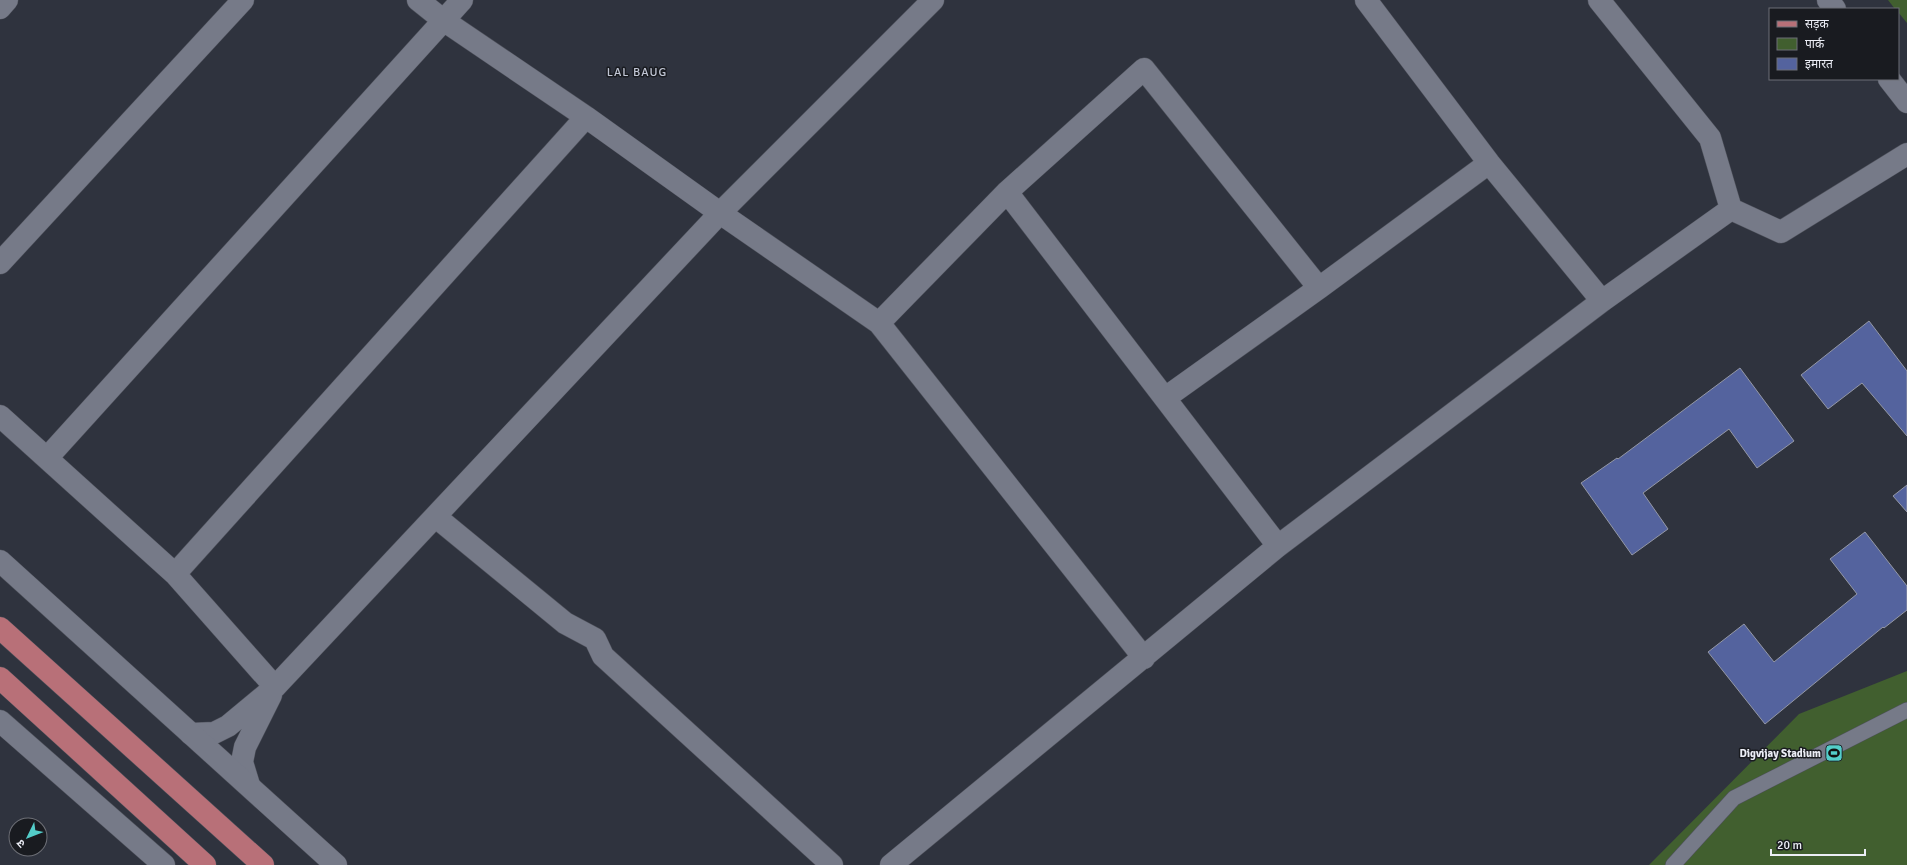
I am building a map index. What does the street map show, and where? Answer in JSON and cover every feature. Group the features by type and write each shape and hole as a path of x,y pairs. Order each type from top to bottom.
{"main road":[{"path":"0,628 263,865"},
{"path":"0,678 205,865"}],"street":[{"path":"0,8 7,0"},
{"path":"0,263 243,0"},
{"path":"418,0 443,20 586,117 720,213 879,323 1144,658"},
{"path":"47,458 462,0"},
{"path":"190,734 214,733 228,726 275,687 720,213 933,0"},
{"path":"1366,0 1489,163 1602,301"},
{"path":"1599,0 1710,138 1731,208 1781,232 1907,154"},
{"path":"1828,0 1834,8"},
{"path":"879,323 1007,192 1144,69 1319,288"},
{"path":"1890,80 1907,102"},
{"path":"175,574 586,117"},
{"path":"1165,398 1319,288 1489,163"},
{"path":"1007,192 1278,546"},
{"path":"891,865 1278,546 1602,301 1731,208"},
{"path":"0,416 175,574 275,687"},
{"path":"436,517 565,622 595,639 603,656 832,865"},
{"path":"0,561 336,865"},
{"path":"249,785 242,762 245,747 275,687"},
{"path":"0,721 164,865"}],"lane":[{"path":"1673,865 1734,798 1907,710"}],"green space":[{"path":"1888,0 1907,0 1907,23 1899,13 1899,8 1894,8"},
{"name":"Digvijay Stadium","path":"1907,671 1907,865 1649,865 1799,714"}],"building":[{"path":"1869,321 1907,371 1907,436 1862,383 1828,409 1801,375"},
{"path":"1740,368 1794,441 1757,468 1729,429 1643,493 1668,529 1632,555 1581,483 1617,458 1618,459"},
{"path":"1907,485 1907,512 1893,496"},
{"path":"1865,532 1907,586 1907,610 1884,628 1883,627 1765,724 1708,652 1744,624 1774,662 1857,594 1830,559"}],"place":[{"name":"Digvijay Stadium","path":"1834,753"}],"district":[{"name":"LAL BAUG","path":"637,72"}]}
